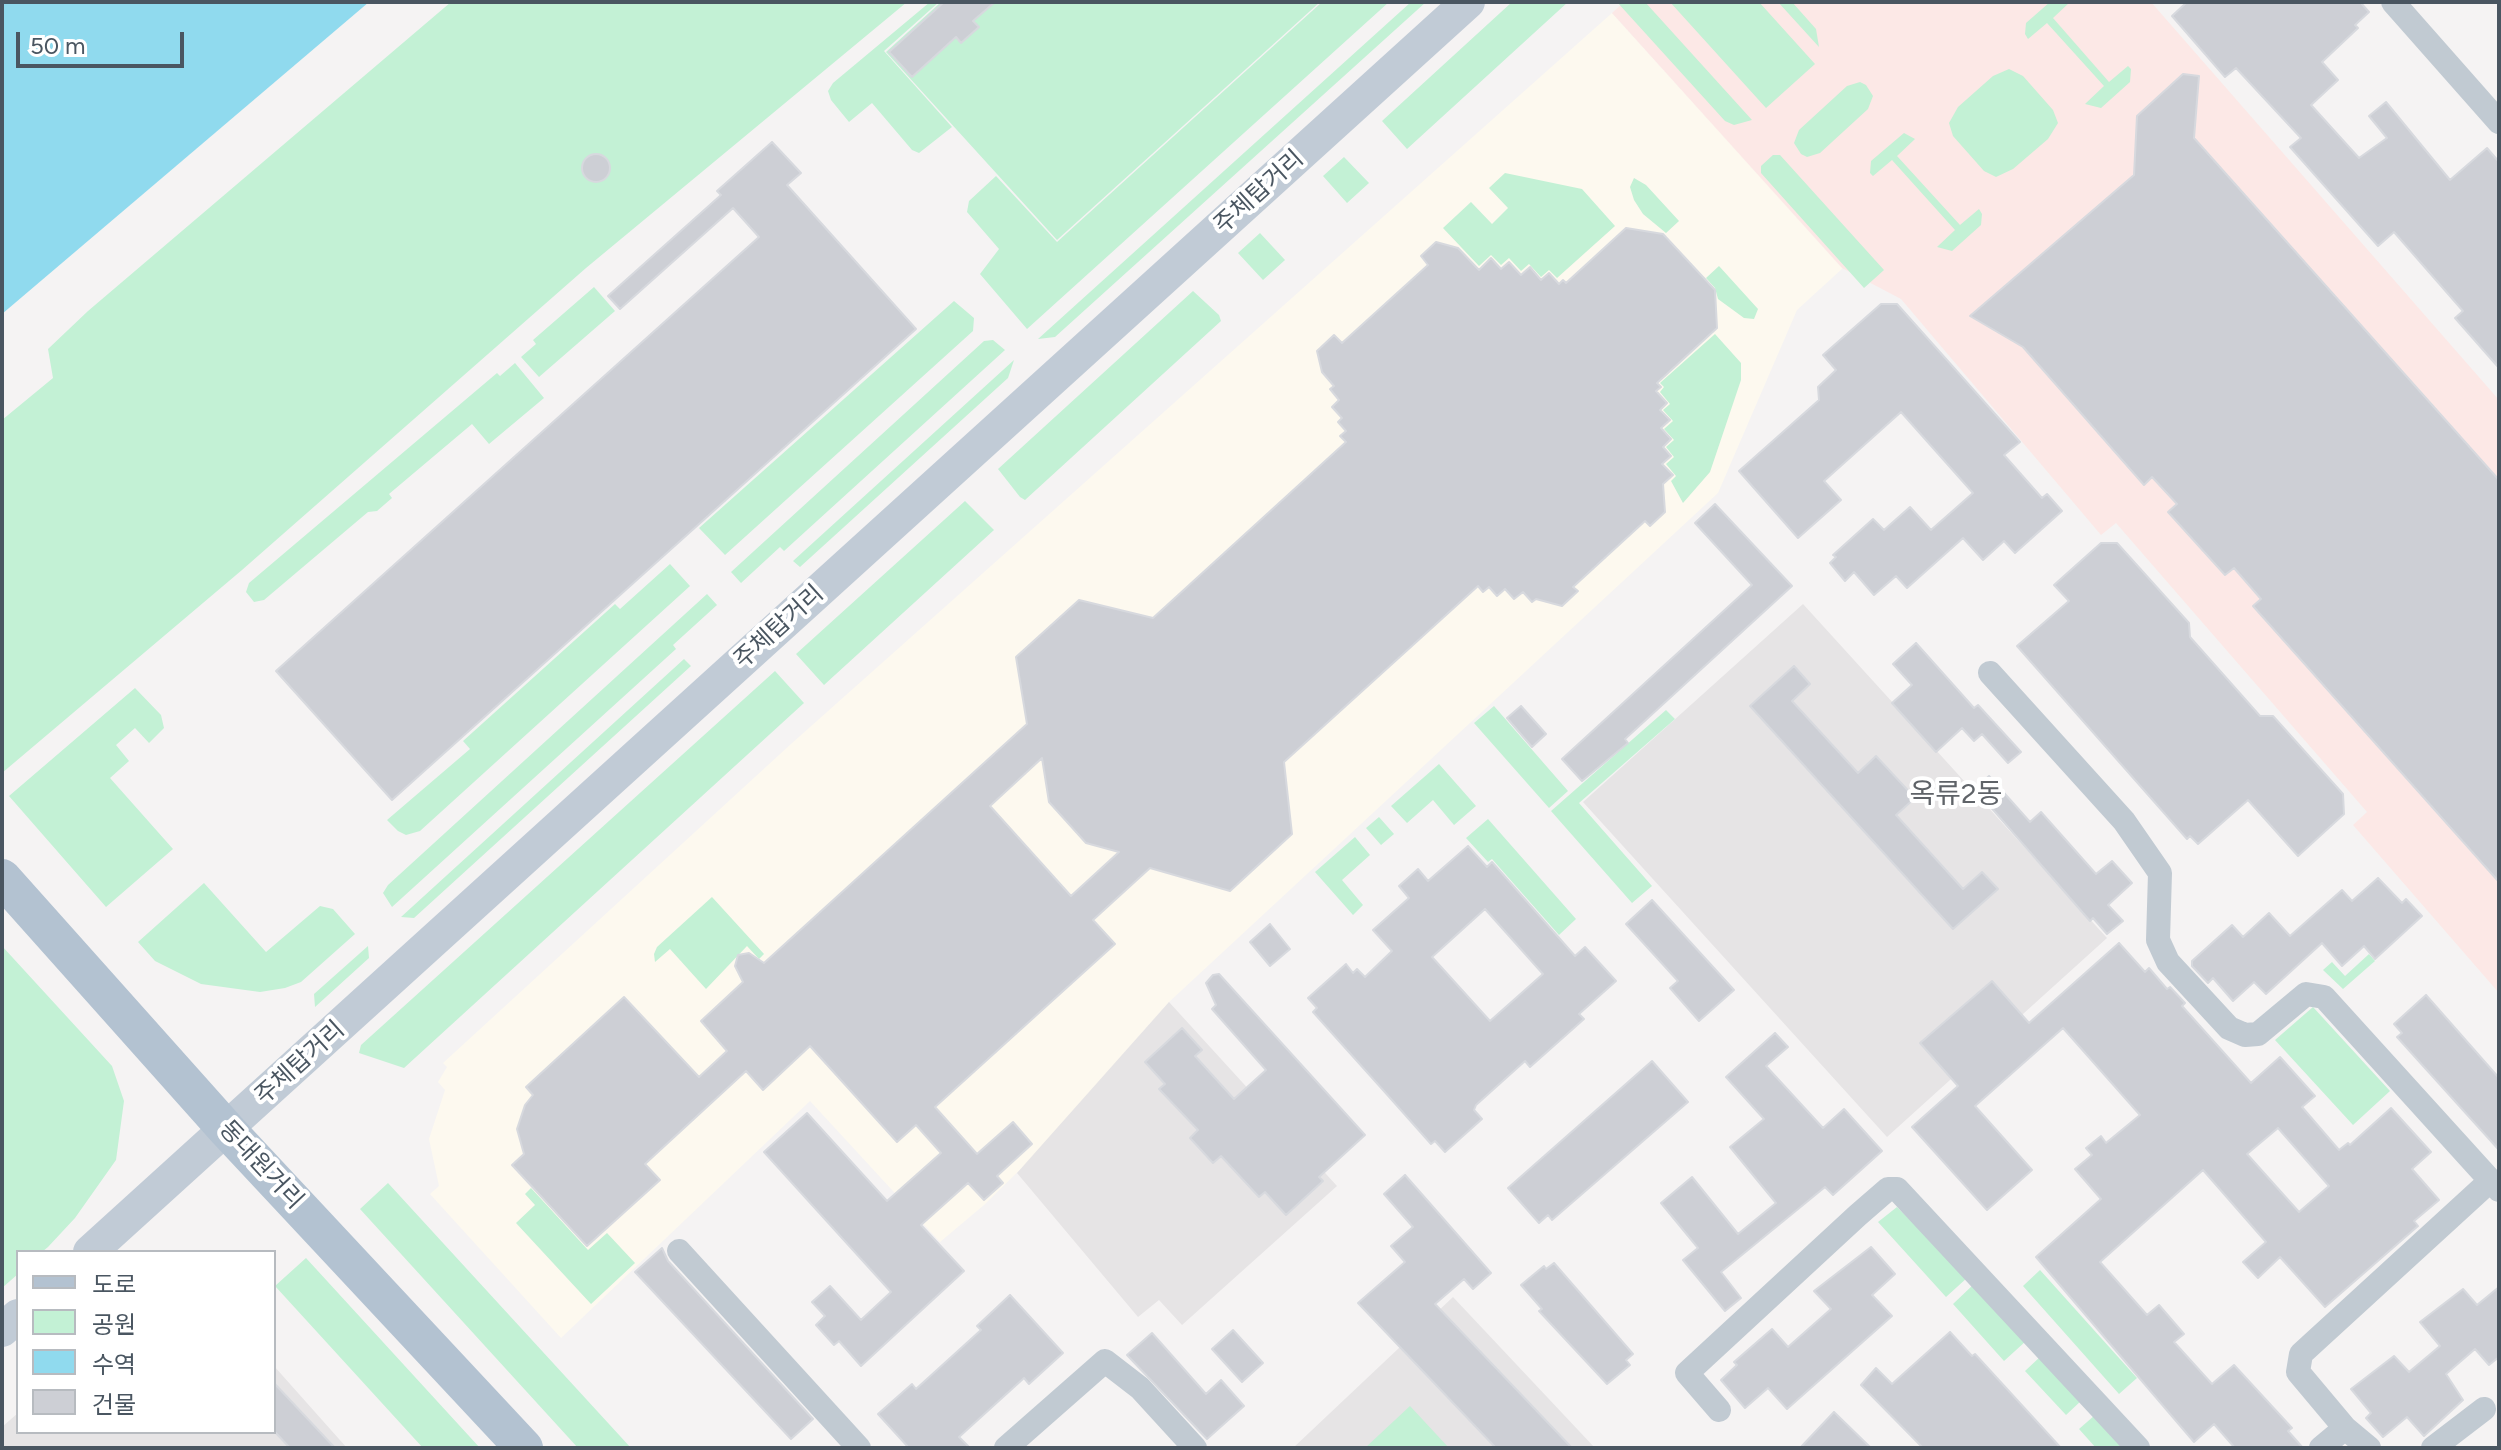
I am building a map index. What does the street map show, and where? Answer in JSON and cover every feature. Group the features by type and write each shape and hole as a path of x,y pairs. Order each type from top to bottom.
{"main road":[{"name":"주체탑거리","path":"92,1250 1468,2"},
{"name":"동대원거리","path":"2,878 227,1130 524,1448"}],"street":[{"path":"2393,2 2499,122"},
{"path":"1990,673 2124,821 2160,873 2158,940 2168,962 2229,1028 2245,1035 2258,1034 2306,994 2324,997 2494,1185 2301,1354 2298,1372 2345,1428 2369,1448"},
{"path":"1719,1410 1687,1373 1858,1215 1888,1189 1897,1189 2138,1448"},
{"path":"679,1251 859,1448"},
{"path":"1006,1448 1105,1361 1140,1388 1195,1448"},
{"path":"2433,1448 2484,1409"},
{"path":"2321,1448 2345,1428"}],"shaded area":[{"path":"1624,2 2151,2 2499,400 2499,993 2353,825 2367,812 2116,523 2101,535 1901,299 1842,268 1612,13"},
{"path":"1612,13 1843,268 1797,310 1718,493 1169,1002 1039,1151 984,1205 940,1242 810,1101 561,1338 430,1194 439,1186 429,1139 445,1090 438,1082 447,1067 443,1063 791,744"},
{"path":"1803,604 2107,938 1887,1137 1583,802"},
{"path":"1169,1002 1337,1186 1182,1325 1159,1300 1138,1317 1017,1173"},
{"path":"1453,1297 1595,1448 1293,1448"},
{"path":"276,1368 347,1448 2,1448 2,1427 16,1415 16,1434 276,1434"}],"green space":[{"path":"451,2 907,2 586,268 242,570 2,773 2,420 53,378 48,349 88,311"},
{"path":"930,2 939,2 884,51 952,127 919,153 912,150 872,103 849,122 831,100 828,91 833,83"},
{"path":"941,2 1320,2 1057,240 886,52"},
{"path":"1322,2 1389,2 1027,329 980,274 999,249 967,212 969,201 996,176 1057,242"},
{"path":"1411,2 1426,2 1055,337 1038,339"},
{"path":"1512,2 1568,2 1407,149 1382,121"},
{"path":"1617,2 1645,2 1752,120 1734,125 1725,121"},
{"path":"1670,2 1759,2 1815,64 1766,108"},
{"path":"1778,2 1792,2 1816,29 1819,47"},
{"path":"2050,2 2070,2 2053,18 2109,82 2128,66 2131,69 2130,82 2101,108 2085,104 2104,86 2047,23 2028,39 2025,34 2026,23"},
{"path":"2009,69 2023,76 2053,110 2058,123 2048,139 2013,169 1996,177 1984,171 1953,136 1949,123 1958,107 1993,76"},
{"path":"1860,82 1873,96 1868,109 1820,153 1807,157 1801,154 1794,143 1799,130 1847,86"},
{"path":"1904,133 1915,139 1897,156 1960,225 1979,209 1982,214 1981,225 1952,251 1937,247 1955,230 1892,160 1873,176 1870,173 1871,161"},
{"path":"1773,155 1780,155 1884,270 1864,288 1761,173 1761,166"},
{"path":"1344,157 1369,183 1347,203 1323,176"},
{"path":"1505,173 1582,189 1615,226 1557,278 1549,270 1541,277 1529,264 1521,271 1509,258 1501,265 1491,255 1479,266 1443,228 1471,202 1492,224 1508,208 1489,188"},
{"path":"1634,178 1646,185 1679,221 1666,233 1643,214 1634,200 1630,187"},
{"path":"1260,233 1285,260 1263,280 1238,253"},
{"path":"1719,266 1758,309 1754,319 1744,318 1718,299 1715,288 1706,278"},
{"path":"594,287 615,311 539,377 521,357 536,344 533,340"},
{"path":"1193,291 1219,315 1221,321 1025,500 1020,497 998,469"},
{"path":"954,301 974,318 973,331 725,555 699,528"},
{"path":"1715,334 1741,363 1741,380 1710,472 1683,503 1671,481 1676,476 1666,464 1674,457 1666,447 1674,440 1664,429 1673,421 1663,410 1670,404 1660,392 1664,387 1660,383"},
{"path":"993,340 1005,350 784,551 780,547 741,583 731,572 984,341"},
{"path":"1014,360 1008,378 800,567 793,561"},
{"path":"515,363 544,398 489,444 472,424 389,494 392,498 377,511 368,512 264,600 254,602 246,592 249,583 497,373 500,376"},
{"path":"965,501 994,530 824,685 796,654"},
{"path":"670,564 690,586 420,831 406,835 387,820 470,749 463,741 615,604 620,609"},
{"path":"707,594 717,605 673,645 676,649 392,907 383,893 388,885"},
{"path":"684,659 691,666 414,918 401,917"},
{"path":"775,671 804,703 404,1068 359,1053 361,1045"},
{"path":"135,688 161,715 164,728 149,743 135,728 116,745 129,761 110,778 173,849 106,907 9,796"},
{"path":"1494,706 1568,791 1549,808 1474,723"},
{"path":"1666,710 1675,719 1579,803 1652,886 1632,903 1551,811"},
{"path":"1439,764 1476,806 1454,825 1433,800 1407,823 1391,806"},
{"path":"1379,817 1394,834 1381,845 1366,828"},
{"path":"1488,819 1576,919 1559,935 1492,859 1488,862 1466,838"},
{"path":"1355,837 1370,855 1342,880 1363,905 1353,915 1315,872"},
{"path":"204,883 266,952 320,906 333,909 355,934 301,982 285,988 260,992 201,984 155,961 138,942"},
{"path":"712,897 764,954 759,959 747,946 706,989 670,949 655,962 654,954 657,947"},
{"path":"2,946 112,1066 124,1101 116,1160 75,1218 48,1247 44,1250 16,1250 16,1276 2,1288"},
{"path":"368,946 369,958 315,1007 314,994"},
{"path":"2369,954 2375,961 2343,989 2323,970 2332,962 2345,976"},
{"path":"2313,1007 2390,1091 2353,1125 2275,1040"},
{"path":"388,1183 631,1448 578,1448 360,1209"},
{"path":"531,1188 588,1250 607,1233 635,1263 591,1304 516,1223 535,1205 525,1194"},
{"path":"1897,1207 1968,1277 1946,1297 1878,1222"},
{"path":"306,1258 480,1448 423,1448 276,1285"},
{"path":"2040,1270 2137,1378 2119,1394 2023,1286"},
{"path":"1974,1284 2026,1341 2004,1361 1953,1304"},
{"path":"2041,1356 2082,1400 2066,1415 2025,1371"},
{"path":"1410,1406 1449,1448 1365,1448"},
{"path":"2095,1415 2126,1448 2096,1448 2079,1429"}],"water":[{"path":"2,2 369,2 2,314"}],"building":[{"path":"944,2 995,2 973,21 979,27 961,43 956,37 912,77 889,52"},
{"path":"2187,2 2360,2 2369,12 2355,25 2358,28 2322,62 2338,80 2311,105 2359,158 2387,138 2369,116 2386,102 2450,180 2487,148 2499,162 2499,368 2455,318 2463,311 2394,232 2378,246 2290,147 2301,138 2236,68 2225,77 2172,16"},
{"path":"2183,74 2199,76 2194,138 2499,480 2499,882 2253,606 2261,599 2234,568 2225,575 2168,512 2177,504 2152,477 2144,485 2023,347 1970,316 2134,175 2137,116"},
{"path":"772,142 801,173 787,185 916,329 392,800 276,671 759,237 733,208 620,309 608,296 721,195 717,191"},
{"path":"596,154 606,158 610,168 606,178 596,182 586,178 582,168 586,158"},
{"path":"1626,228 1663,234 1715,290 1717,328 1657,383 1661,387 1656,391 1667,403 1660,410 1670,420 1661,428 1671,439 1663,447 1671,456 1662,464 1673,475 1663,484 1665,512 1650,526 1645,521 1573,587 1578,591 1562,606 1536,599 1532,602 1523,592 1514,599 1505,589 1497,596 1489,587 1483,592 1478,586 1284,762 1292,834 1230,891 1150,868 1093,920 1115,944 935,1107 977,1154 1013,1122 1032,1144 997,1176 1003,1183 984,1200 968,1183 921,1225 964,1271 861,1366 839,1341 834,1345 816,1325 825,1316 812,1302 830,1286 861,1320 891,1292 764,1152 807,1113 887,1201 941,1153 916,1125 897,1142 810,1046 763,1090 746,1071 645,1164 660,1180 587,1246 512,1165 524,1154 517,1129 525,1105 533,1095 526,1087 624,997 699,1077 727,1051 701,1021 743,982 735,966 738,955 749,953 764,963 1027,724 1016,657 1079,600 1153,618 1346,442 1340,436 1346,431 1338,422 1342,418 1332,407 1339,400 1330,389 1334,386 1322,372 1317,351 1334,335 1342,343 1428,265 1421,256 1436,242 1458,248 1479,270 1491,258 1501,269 1509,262 1521,275 1530,267 1541,280 1549,273 1559,284 1563,280 1566,283","holes":["1042,758 1049,802 1086,843 1119,852 1071,896 990,806"]},
{"path":"1881,304 1897,304 2020,442 2004,455 2042,498 2047,494 2062,511 2015,553 2004,541 1983,560 1963,538 1907,588 1896,576 1874,595 1854,572 1845,581 1830,563 1836,557 1833,555 1873,519 1884,530 1910,507 1931,530 1973,493 1901,412 1824,481 1841,500 1798,538 1739,471 1819,400 1818,387 1836,370 1823,355"},
{"path":"1715,504 1792,586 1625,739 1628,743 1582,781 1562,759 1752,585 1695,523"},
{"path":"2101,543 2117,543 2189,623 2190,637 2260,716 2273,716 2343,794 2344,814 2298,856 2248,800 2198,844 2190,836 2187,839 2017,646 2069,601 2054,585"},
{"path":"1916,643 1974,708 1978,705 2021,752 2008,763 1982,734 1974,741 1962,728 1936,752 1892,703 1912,685 1893,664"},
{"path":"1794,666 1810,684 1792,701 1858,773 1876,756 1915,798 1896,815 1963,889 1982,872 1998,889 1953,929 1750,706"},
{"path":"1521,706 1546,734 1532,747 1507,718"},
{"path":"1989,776 2030,822 2041,812 2096,874 2112,861 2132,883 2108,905 2123,921 2107,934 2093,918 2090,921 1975,789"},
{"path":"1468,846 1487,867 1492,862 1575,956 1585,947 1616,981 1579,1014 1584,1019 1530,1067 1525,1061 1476,1105 1474,1110 1482,1119 1445,1152 1435,1141 1431,1144 1313,1012 1317,1008 1308,998 1346,964 1353,973 1357,969 1365,977 1392,951 1373,930 1409,898 1399,886 1418,869 1428,881","holes":["1485,909 1543,974 1490,1021 1432,957"]},
{"path":"2378,878 2402,903 2406,899 2422,916 2375,959 2364,946 2342,966 2322,943 2266,994 2254,982 2233,1001 2213,978 2208,983 2192,966 2192,961 2232,925 2243,937 2269,913 2290,936 2342,890 2352,901"},
{"path":"1652,900 1734,990 1699,1021 1670,988 1678,981 1626,924"},
{"path":"1270,924 1290,949 1270,966 1250,942"},
{"path":"2119,943 2145,972 2149,968 2167,989 2170,987 2185,1003 2182,1006 2251,1083 2280,1057 2315,1096 2302,1107 2339,1150 2348,1143 2350,1145 2391,1108 2431,1152 2412,1169 2439,1200 2414,1221 2418,1226 2325,1307 2280,1257 2258,1278 2243,1262 2266,1242 2203,1170 2100,1262 2147,1315 2159,1305 2184,1334 2174,1342 2212,1384 2234,1365 2292,1428 2288,1431 2303,1448 2235,1448 2214,1424 2194,1442 2036,1257 2101,1199 2075,1169 2092,1155 2086,1148 2101,1136 2106,1143 2140,1115 2063,1028 1975,1106 2032,1170 1987,1210 1912,1127 1958,1086 1920,1043 1992,981 2029,1023","holes":["2278,1128 2329,1186 2299,1212 2247,1154"]},
{"path":"1219,974 1365,1135 1319,1177 1323,1181 1286,1215 1265,1192 1259,1197 1221,1156 1213,1163 1190,1138 1198,1130 1159,1089 1165,1084 1145,1062 1182,1028 1202,1050 1195,1056 1234,1099 1266,1070 1212,1009 1216,1005 1206,983 1213,975"},
{"path":"2426,995 2499,1078 2499,1150 2397,1037 2402,1033 2394,1024"},
{"path":"1775,1033 1788,1047 1766,1066 1823,1128 1844,1109 1882,1151 1833,1195 1825,1187 1721,1272 1741,1298 1725,1311 1683,1260 1698,1248 1661,1203 1692,1177 1738,1234 1776,1203 1730,1147 1764,1119 1726,1077"},
{"path":"1652,1061 1688,1102 1552,1220 1548,1215 1539,1223 1508,1188"},
{"path":"1405,1175 1491,1273 1473,1289 1464,1279 1435,1304 1572,1448 1496,1448 1358,1303 1405,1262 1391,1246 1413,1227 1384,1194"},
{"path":"1871,1247 1895,1274 1872,1295 1892,1316 1787,1409 1768,1388 1745,1408 1721,1380 1737,1365 1734,1362 1772,1329 1788,1347 1831,1309 1814,1291"},
{"path":"662,1248 668,1261 813,1419 791,1439 635,1272"},
{"path":"1554,1263 1633,1354 1626,1360 1630,1365 1607,1384 1539,1311 1542,1309 1521,1285 1544,1266 1546,1269"},
{"path":"2499,1287 2499,1357 2489,1365 2475,1349 2446,1374 2463,1400 2424,1436 2407,1417 2383,1437 2366,1418 2371,1413 2351,1389 2394,1356 2409,1372 2440,1346 2420,1322 2463,1289 2477,1305"},
{"path":"1010,1295 1063,1353 1029,1384 1024,1378 959,1437 970,1448 909,1448 878,1414 912,1384 916,1389 981,1330 977,1326"},
{"path":"1233,1330 1263,1363 1242,1382 1212,1349"},
{"path":"1950,1332 1972,1356 1975,1354 2061,1448 1923,1448 1861,1385 1876,1368 1892,1384"},
{"path":"1152,1333 1206,1394 1221,1380 1244,1406 1207,1439 1127,1355"},
{"path":"276,1385 335,1448 290,1448 276,1433"},
{"path":"1834,1412 1871,1448 1800,1448"}],"district":[{"name":"옥류2동","path":"1956,795"}]}
